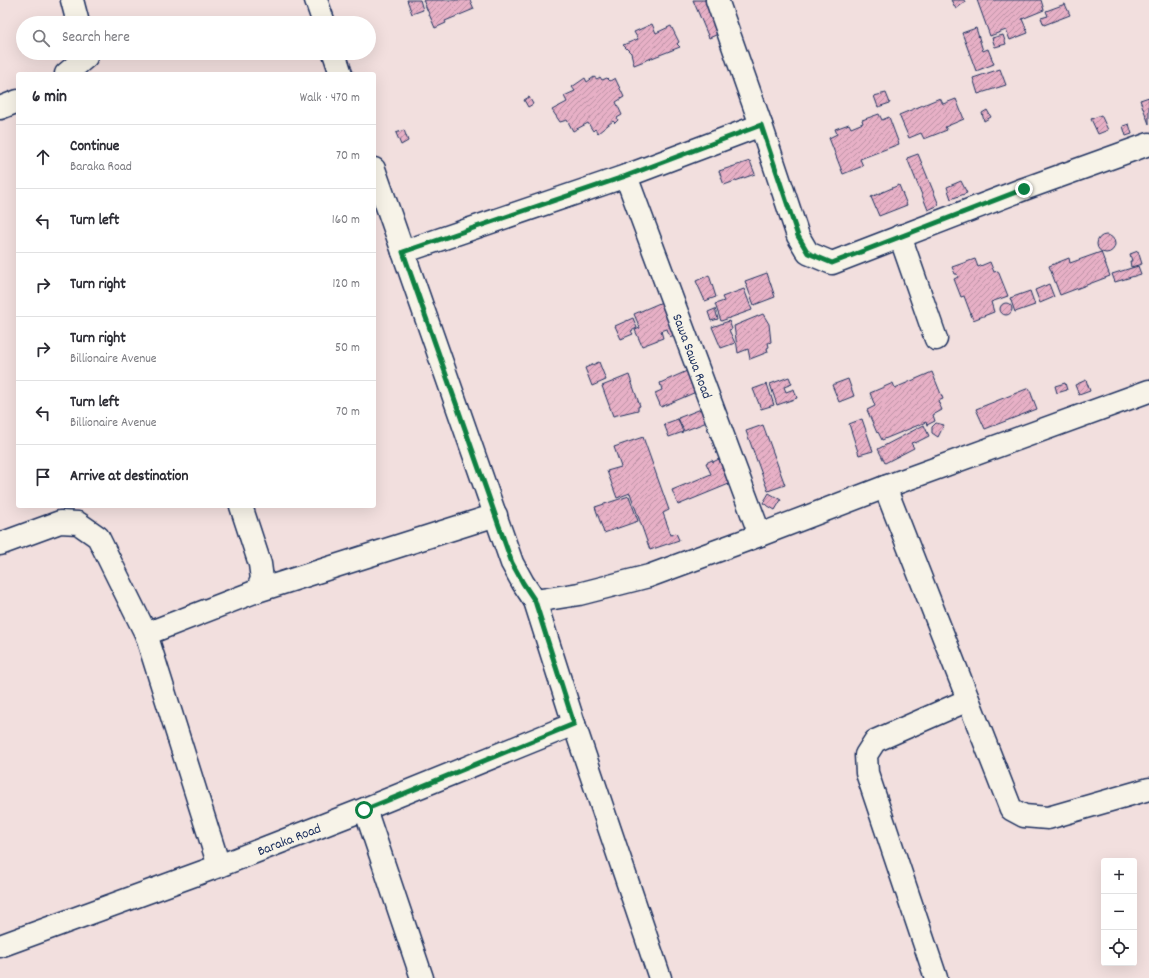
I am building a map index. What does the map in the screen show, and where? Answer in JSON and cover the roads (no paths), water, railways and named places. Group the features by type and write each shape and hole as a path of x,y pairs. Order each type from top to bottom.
{"street":[{"path":"72,0 76,16"},
{"path":"316,0 322,16"},
{"path":"717,0 798,236 808,253 832,263 1024,189 1149,144"},
{"path":"336,60 340,72"},
{"path":"69,72 87,61"},
{"path":"0,108 16,102"},
{"path":"403,252 626,176 761,125"},
{"path":"376,175 512,563 535,601 574,724 660,978"},
{"name":"Sawa Sawa Road","path":"626,176 760,535"},
{"path":"900,236 936,339"},
{"path":"535,601 579,594 649,576 885,487 1149,391"},
{"path":"885,487 1010,809 1024,816 1048,818 1149,789"},
{"path":"242,508 260,564 262,579 257,591"},
{"path":"146,634 257,591 496,515"},
{"path":"0,544 60,522 78,524 98,537 146,634 218,866"},
{"path":"936,978 867,773 866,755 875,741 968,700"},
{"name":"Baraka Road","path":"0,946 218,866 364,810 574,724"},
{"path":"364,810 422,978"}]}
